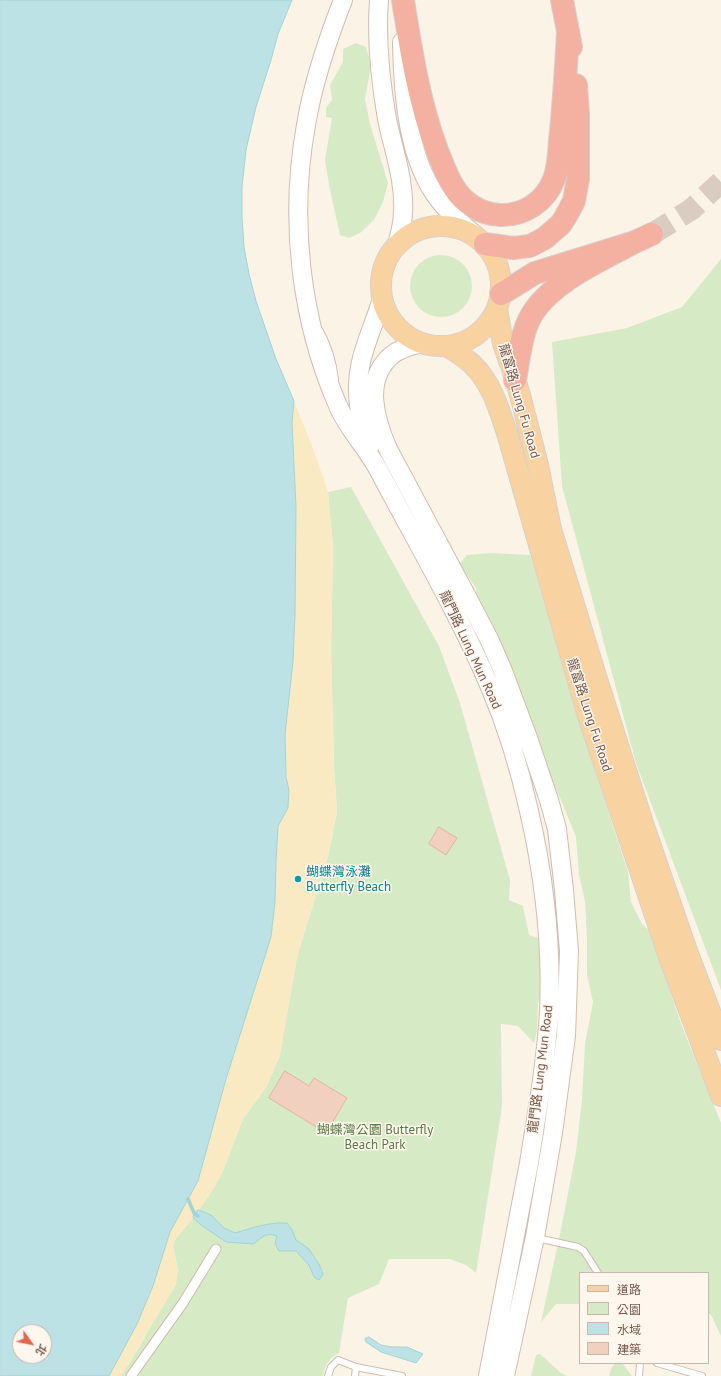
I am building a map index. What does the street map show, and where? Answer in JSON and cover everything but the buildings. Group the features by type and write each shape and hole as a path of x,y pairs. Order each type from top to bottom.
{"highway":[{"path":"402,0 418,87 433,140 442,164 453,186 464,200 479,210 494,215 515,214 535,205 545,195 555,178 562,117 568,32"},
{"path":"481,240 514,248 537,243 553,232 561,224 570,209 575,196 578,179 579,136 577,94 562,0"},
{"path":"499,301 524,278 540,271 643,238 567,281 541,302 532,314 525,329 515,380"}],"main road":[{"name":"龍門路 Lung Mun Road","path":"343,0 318,71 302,150 299,177 299,232 300,256 307,305 320,358 338,406 345,420 372,458 459,621 491,689 502,718 529,809 543,886 549,977 547,1038 540,1098 488,1376"},
{"path":"379,0 378,35 380,76 403,196 402,223 397,245"},
{"name":"龍富路 Lung Fu Road","path":"402,0 402,58 405,91 413,142 418,160 438,200 454,217 481,240 492,253 497,263 500,274 499,301 503,344 515,380 538,464 551,529 646,834 687,952 721,1040"},
{"name":"龍富路 Lung Fu Road","path":"481,240 462,228 448,225 421,228 411,233 397,245 387,258 383,269 380,280 384,308 393,323 401,332 410,338 432,346 446,346 455,345 466,341 476,335 492,319 499,301"},
{"path":"372,458 359,407 357,383 362,355 378,314 382,298"},
{"name":"龍富路 Lung Fu Road","path":"388,449 382,436 376,412 374,393 375,380 382,366 393,354 399,350 421,343"},
{"name":"龍富路 Lung Fu Road","path":"446,346 461,355 479,372 491,390 496,402 587,713 670,960 721,1096"},
{"name":"龍門路 Lung Mun Road","path":"388,449 473,607 503,671 549,800 556,829 564,890 569,951 566,1028 553,1133 535,1237 505,1376"}],"street":[{"path":"131,1376 183,1303 216,1249"}],"lane":[{"path":"535,1237 578,1247 584,1251 597,1272"},
{"path":"328,1376 331,1367 338,1360 356,1367 402,1376"},
{"path":"639,1376 640,1364"},
{"path":"660,1364 702,1376"},
{"path":"355,1376 356,1367"}],"green space":[{"path":"356,43 366,47 371,65 365,99 370,124 388,183 383,202 374,220 360,233 349,238 340,235 329,185 325,160 332,118 326,117 326,108 332,100 330,85 343,62 343,49"},
{"path":"441,255 453,257 463,264 470,274 472,286 470,298 463,308 453,315 441,317 429,315 419,308 412,298 410,286 412,274 419,264 429,257"},
{"path":"721,259 721,990 636,763 562,486 552,342 627,328 682,307"},
{"name":"蝴蝶灣公園 Butterfly Beach Park","path":"351,487 439,646 460,703 510,880 509,900 523,906 529,935 543,940 554,962 538,1003 537,1031 534,1043 518,1026 501,1024 502,1107 476,1273 466,1265 450,1259 389,1259 379,1284 348,1298 339,1353 332,1357 328,1362 323,1376 121,1376 141,1344 178,1271 173,1246 176,1238 193,1218 194,1213 199,1210 210,1194 222,1173 243,1119 267,1086 298,953 328,857 337,811 334,768 331,648 333,548 328,492"},
{"path":"491,553 530,555 597,777 628,872 631,902 642,924 650,931 681,1024 721,1123 721,1336 709,1314 709,1272 579,1272 579,1304 556,1304 541,1322 576,1152 582,1099 585,1044 593,1002 587,975 585,901 579,875 576,837 548,773 510,663 497,636 477,605 476,588 459,564 467,555"},
{"path":"540,1354 561,1373 567,1376 531,1376 536,1355"},
{"path":"614,1364 623,1364 632,1376 609,1376"}],"sand":[{"name":"蝴蝶灣泳灘 Butterfly Beach","path":"294,401 314,451 328,492 333,548 331,648 334,768 337,811 328,857 298,953 280,1056 267,1086 243,1119 222,1173 210,1194 199,1210 194,1213 193,1218 176,1238 173,1246 178,1271 176,1285 121,1376 109,1376 137,1324 153,1286 170,1232 198,1181 226,1079 271,937 275,902 278,826 288,808 289,790 286,777 285,735 290,695 295,615 296,507 292,422"}],"water":[{"path":"0,0 292,0 278,34 256,107 246,150 242,187 244,247 249,274 256,301 276,359 294,401 292,422 296,507 295,615 293,661 285,735 286,777 289,790 288,808 278,826 275,902 271,937 226,1079 198,1181 170,1232 153,1286 137,1324 109,1376 0,1376"},
{"path":"199,1210 211,1215 224,1228 235,1233 267,1224 287,1223 296,1240 309,1249 319,1264 323,1274 319,1280 314,1277 309,1265 296,1251 279,1251 275,1244 277,1236 267,1235 262,1237 254,1244 226,1242 193,1218 194,1213"},
{"path":"369,1337 381,1345 407,1347 423,1354 416,1363 381,1352 366,1342 365,1339"}],"waterway":[{"path":"188,1199 194,1213 198,1216"}],"tunnel":[{"path":"652,234 692,209 721,182"}],"place":[{"name":"蝴蝶灣泳灘 Butterfly Beach","path":"298,879"}]}
